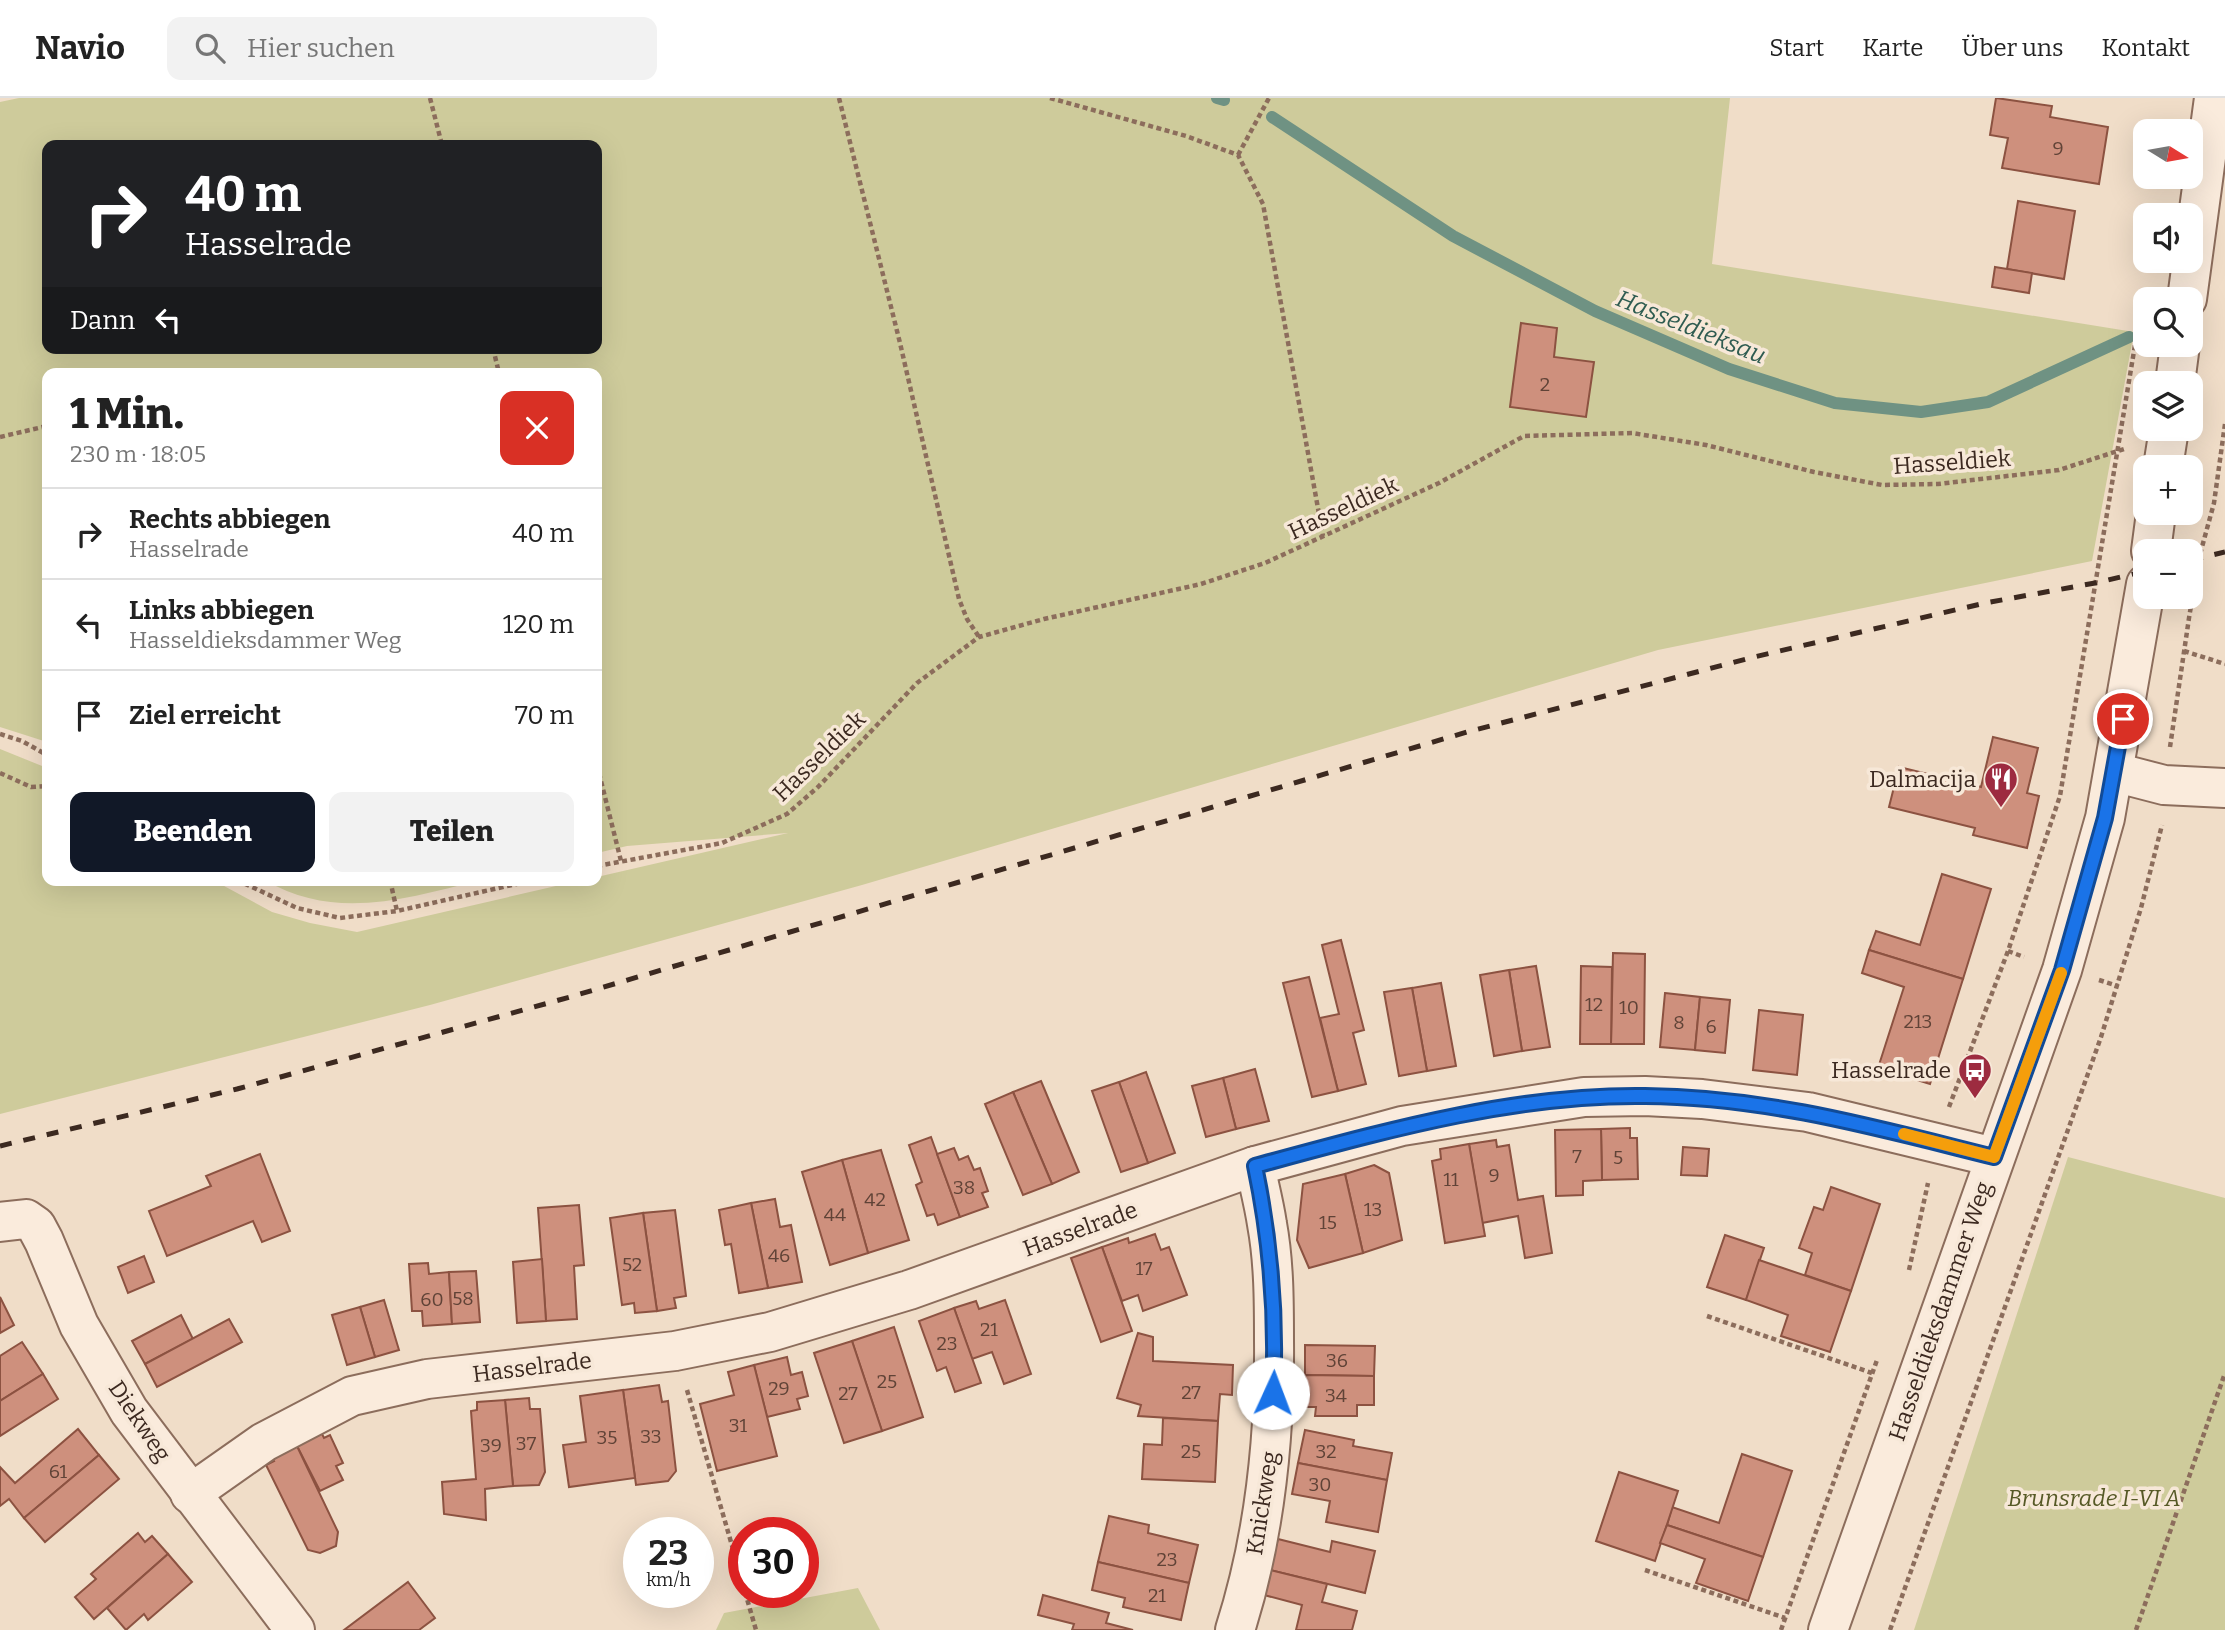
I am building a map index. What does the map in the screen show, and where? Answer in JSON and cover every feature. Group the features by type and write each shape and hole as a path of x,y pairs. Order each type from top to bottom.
{"street":[{"path":"2189,287 2214,98"},
{"name":"Hasseldieksdammer Weg","path":"1828,1630 2062,970 2095,856 2114,772 2142,609"},
{"path":"2114,772 2165,785 2225,789"},
{"name":"Hasselrade","path":"190,1494 264,1442 352,1396 427,1379 675,1351 770,1332 909,1290 1255,1166 1402,1126 1584,1097 1646,1096 1758,1104 1819,1114 1994,1157"},
{"name":"Knickweg","path":"1235,1630 1263,1524 1271,1448 1274,1295 1267,1225 1255,1166"},
{"name":"Diekweg","path":"0,1222 26,1219 36,1226 85,1336 129,1411 295,1630"}],"path":[{"path":"430,98 441,140"},
{"path":"839,98 900,343 958,599 979,637"},
{"path":"1050,98 1186,136 1238,155 1263,204 1323,536"},
{"path":"1238,155 1269,98"},
{"path":"1908,1273 1937,1143 2008,951 2060,796 2133,357"},
{"path":"0,437 42,427"},
{"name":"Hasseldiek","path":"602,865 722,843 787,814 818,787 917,683 979,637 1044,619 1201,584 1265,563 1439,483 1524,436 1632,433 1706,446 1882,485 1938,484 2059,470 2118,450 2166,444"},
{"path":"2184,651 2225,664"},
{"path":"0,734 22,741 42,752"},
{"path":"0,773 31,787 42,786"},
{"path":"602,785 621,861"},
{"path":"250,886 297,908 340,918 397,911 507,886"},
{"path":"391,886 397,911"},
{"path":"1707,1316 1872,1373"},
{"path":"675,1351 728,1532"},
{"path":"1781,1630 1879,1355"},
{"path":"2136,1630 2225,1373"},
{"path":"1645,1570 1785,1618"},
{"path":"750,1608 756,1630"}],"green space":[{"path":"19,98 1730,98 1712,264 2133,332 2092,561 1658,650 862,885 430,1005 0,1114 0,749 42,766 42,886 224,886 272,912 357,932 556,886 602,886 602,876 788,833 627,846 602,852 602,368 42,368 42,740 0,727 0,102"},
{"path":"277,886 457,886 372,902 318,900"},
{"name":"Brunsrade I-VI A","path":"2068,1157 2225,1198 2225,1630 1914,1630"},
{"path":"858,1588 880,1630 716,1630 724,1613 751,1608 819,1608 819,1595"}],"building":[{"path":"1996,98 2052,106 2050,117 2108,127 2099,184 2002,168 2008,138 1990,135"},
{"path":"2018,201 2075,211 2064,279 2007,269"},
{"path":"1995,267 2032,273 2029,293 1992,287"},
{"path":"1521,323 1557,328 1554,357 1594,362 1586,417 1510,407"},
{"path":"1993,737 2038,748 2027,793 2039,796 2027,848 1973,835 1975,828 1889,807 1899,767 1981,787"},
{"path":"1942,874 1991,889 1963,979 1869,950 1876,931 1920,945"},
{"path":"1341,940 1364,1030 1353,1033 1366,1084 1338,1091 1320,1018 1339,1014 1322,945"},
{"path":"1869,950 1963,979 1930,1084 1878,1068 1904,987 1862,973"},
{"path":"1613,953 1645,954 1644,1044 1611,1044"},
{"path":"1536,966 1550,1047 1522,1051 1509,970"},
{"path":"1581,966 1612,967 1611,1044 1580,1044"},
{"path":"1509,970 1522,1051 1494,1056 1480,975"},
{"path":"1309,977 1338,1091 1312,1097 1283,983"},
{"path":"1441,983 1456,1066 1427,1071 1412,988"},
{"path":"1412,988 1427,1071 1399,1076 1384,992"},
{"path":"1665,993 1700,997 1695,1050 1660,1047"},
{"path":"1700,997 1730,1000 1725,1053 1695,1050"},
{"path":"1759,1010 1803,1015 1797,1075 1753,1070"},
{"path":"1255,1069 1269,1121 1236,1129 1223,1078"},
{"path":"1146,1072 1175,1153 1148,1163 1119,1082"},
{"path":"1223,1078 1236,1129 1206,1137 1192,1086"},
{"path":"1041,1081 1079,1172 1052,1184 1013,1092"},
{"path":"1119,1082 1148,1163 1121,1172 1092,1091"},
{"path":"1013,1092 1052,1184 1023,1195 985,1104"},
{"path":"1630,1128 1630,1138 1637,1138 1638,1179 1602,1180 1601,1129"},
{"path":"1601,1129 1602,1180 1583,1181 1583,1195 1556,1196 1555,1130"},
{"path":"931,1137 960,1217 938,1225 934,1214 927,1216 916,1185 922,1182 909,1145"},
{"path":"1496,1140 1497,1147 1509,1145 1518,1200 1543,1196 1552,1253 1525,1258 1518,1216 1482,1223 1469,1144"},
{"path":"1469,1144 1485,1236 1445,1243 1432,1161 1441,1159 1440,1149"},
{"path":"1683,1147 1709,1149 1707,1176 1681,1175"},
{"path":"954,1148 959,1160 968,1156 974,1170 980,1168 988,1191 982,1193 988,1207 960,1217 937,1154"},
{"path":"881,1150 909,1240 868,1253 842,1160"},
{"path":"260,1154 290,1231 262,1242 253,1221 167,1256 149,1211 211,1186 206,1176"},
{"path":"842,1160 868,1253 830,1265 802,1172"},
{"path":"1374,1165 1389,1173 1402,1240 1363,1253 1345,1174"},
{"path":"1345,1174 1363,1253 1309,1268 1297,1240 1303,1184"},
{"path":"1831,1187 1880,1204 1851,1291 1805,1275 1812,1253 1799,1248 1814,1207 1823,1210"},
{"path":"775,1199 780,1227 791,1225 802,1282 768,1288 751,1203"},
{"path":"751,1203 768,1288 739,1293 731,1244 725,1245 719,1210"},
{"path":"579,1205 584,1265 574,1266 577,1319 546,1321 538,1208"},
{"path":"675,1210 686,1296 674,1298 676,1308 657,1311 643,1213"},
{"path":"643,1213 657,1311 635,1313 634,1303 622,1305 610,1218"},
{"path":"1155,1234 1161,1250 1169,1247 1187,1295 1143,1311 1138,1295 1122,1301 1102,1247 1128,1238 1129,1243"},
{"path":"1725,1235 1764,1248 1746,1300 1707,1287"},
{"path":"1102,1247 1132,1331 1101,1342 1071,1258"},
{"path":"144,1256 154,1282 128,1293 118,1267"},
{"path":"542,1259 546,1321 517,1323 513,1262"},
{"path":"1759,1260 1851,1291 1830,1352 1781,1336 1788,1315 1746,1300"},
{"path":"428,1263 429,1274 449,1272 452,1324 423,1326 422,1311 412,1311 409,1264"},
{"path":"476,1271 480,1322 452,1324 449,1272"},
{"path":"0,1297 14,1325 0,1333"},
{"path":"384,1300 399,1350 375,1357 360,1307"},
{"path":"1005,1300 1031,1374 1004,1384 992,1352 972,1359 954,1308 976,1301 979,1309"},
{"path":"360,1307 375,1357 347,1365 332,1315"},
{"path":"954,1308 981,1383 955,1392 946,1367 937,1371 919,1321"},
{"path":"181,1315 193,1339 145,1364 132,1341"},
{"path":"229,1319 242,1342 157,1387 145,1364"},
{"path":"894,1327 923,1417 882,1431 852,1341"},
{"path":"1138,1333 1153,1337 1153,1361 1233,1365 1232,1395 1220,1394 1218,1421 1138,1416 1141,1405 1117,1398"},
{"path":"852,1341 882,1431 844,1443 814,1353"},
{"path":"22,1342 43,1374 0,1401 0,1356"},
{"path":"1305,1345 1375,1346 1374,1376 1305,1375"},
{"path":"787,1357 791,1375 802,1372 808,1396 797,1399 800,1409 767,1417 754,1365"},
{"path":"754,1365 777,1456 717,1471 700,1404 734,1395 728,1372"},
{"path":"43,1374 58,1399 0,1436 0,1401"},
{"path":"1305,1375 1374,1376 1374,1405 1357,1405 1357,1416 1315,1416 1316,1407 1305,1407"},
{"path":"659,1385 662,1402 668,1401 676,1471 668,1481 636,1485 623,1390"},
{"path":"623,1390 635,1478 569,1487 563,1445 586,1442 580,1396"},
{"path":"529,1398 530,1409 540,1409 545,1472 539,1485 513,1486 505,1400"},
{"path":"505,1400 513,1486 485,1489 486,1520 444,1514 442,1482 476,1479 471,1411 477,1410 477,1402"},
{"path":"1163,1418 1218,1421 1215,1482 1142,1479 1144,1444 1162,1445"},
{"path":"78,1429 99,1455 24,1518 9,1499 0,1506 0,1467 15,1483"},
{"path":"320,1430 324,1438 330,1435 343,1463 336,1466 343,1480 320,1491 295,1442"},
{"path":"1305,1430 1354,1440 1353,1446 1392,1453 1387,1480 1298,1463"},
{"path":"295,1442 338,1532 336,1546 320,1553 308,1550 266,1465 274,1461 270,1455"},
{"path":"1742,1454 1792,1471 1763,1557 1667,1525 1672,1507 1719,1523"},
{"path":"99,1455 119,1479 45,1542 24,1518"},
{"path":"1298,1463 1387,1480 1378,1532 1326,1522 1330,1501 1292,1494"},
{"path":"1619,1472 1678,1491 1655,1561 1596,1541"},
{"path":"1109,1516 1149,1525 1148,1533 1198,1545 1189,1583 1098,1562"},
{"path":"1667,1525 1763,1557 1748,1601 1696,1583 1705,1559 1660,1543"},
{"path":"138,1533 145,1542 152,1536 168,1554 94,1619 75,1597 96,1579 91,1574"},
{"path":"1278,1539 1330,1552 1332,1541 1375,1551 1365,1593 1270,1570"},
{"path":"168,1554 192,1582 148,1620 144,1614 126,1630 107,1608"},
{"path":"1098,1562 1189,1583 1181,1620 1123,1607 1125,1598 1092,1590"},
{"path":"1270,1570 1327,1584 1322,1602 1357,1611 1352,1630 1296,1630 1302,1605 1264,1595"},
{"path":"408,1582 435,1618 419,1630 344,1630"},
{"path":"1043,1595 1109,1613 1106,1623 1133,1630 1072,1630 1074,1624 1038,1615"}],"waterway":[{"name":"Hasseldieksau","path":"1217,98 1224,100"},
{"name":"Hasseldieksau","path":"1272,117 1453,236 1595,311 1729,369 1835,403 1921,412 1988,402 2129,337"}],"railway":[{"path":"2203,557 2225,552"},
{"path":"0,1146 237,1089 570,997 1467,732 1754,657 1985,603 2133,574"}],"slow traffic":[{"path":"1904,1134 1994,1157 2061,973"}],"place":[{"name":"Dalmacija","path":"2001,809"},
{"name":"Hasselrade","path":"1975,1100"}],"route":[{"path":"1273,1393 1274,1295 1267,1225 1255,1166 1402,1126 1584,1097 1646,1096 1739,1102 1808,1112 1994,1157 2062,970 2105,818 2123,719"}]}
